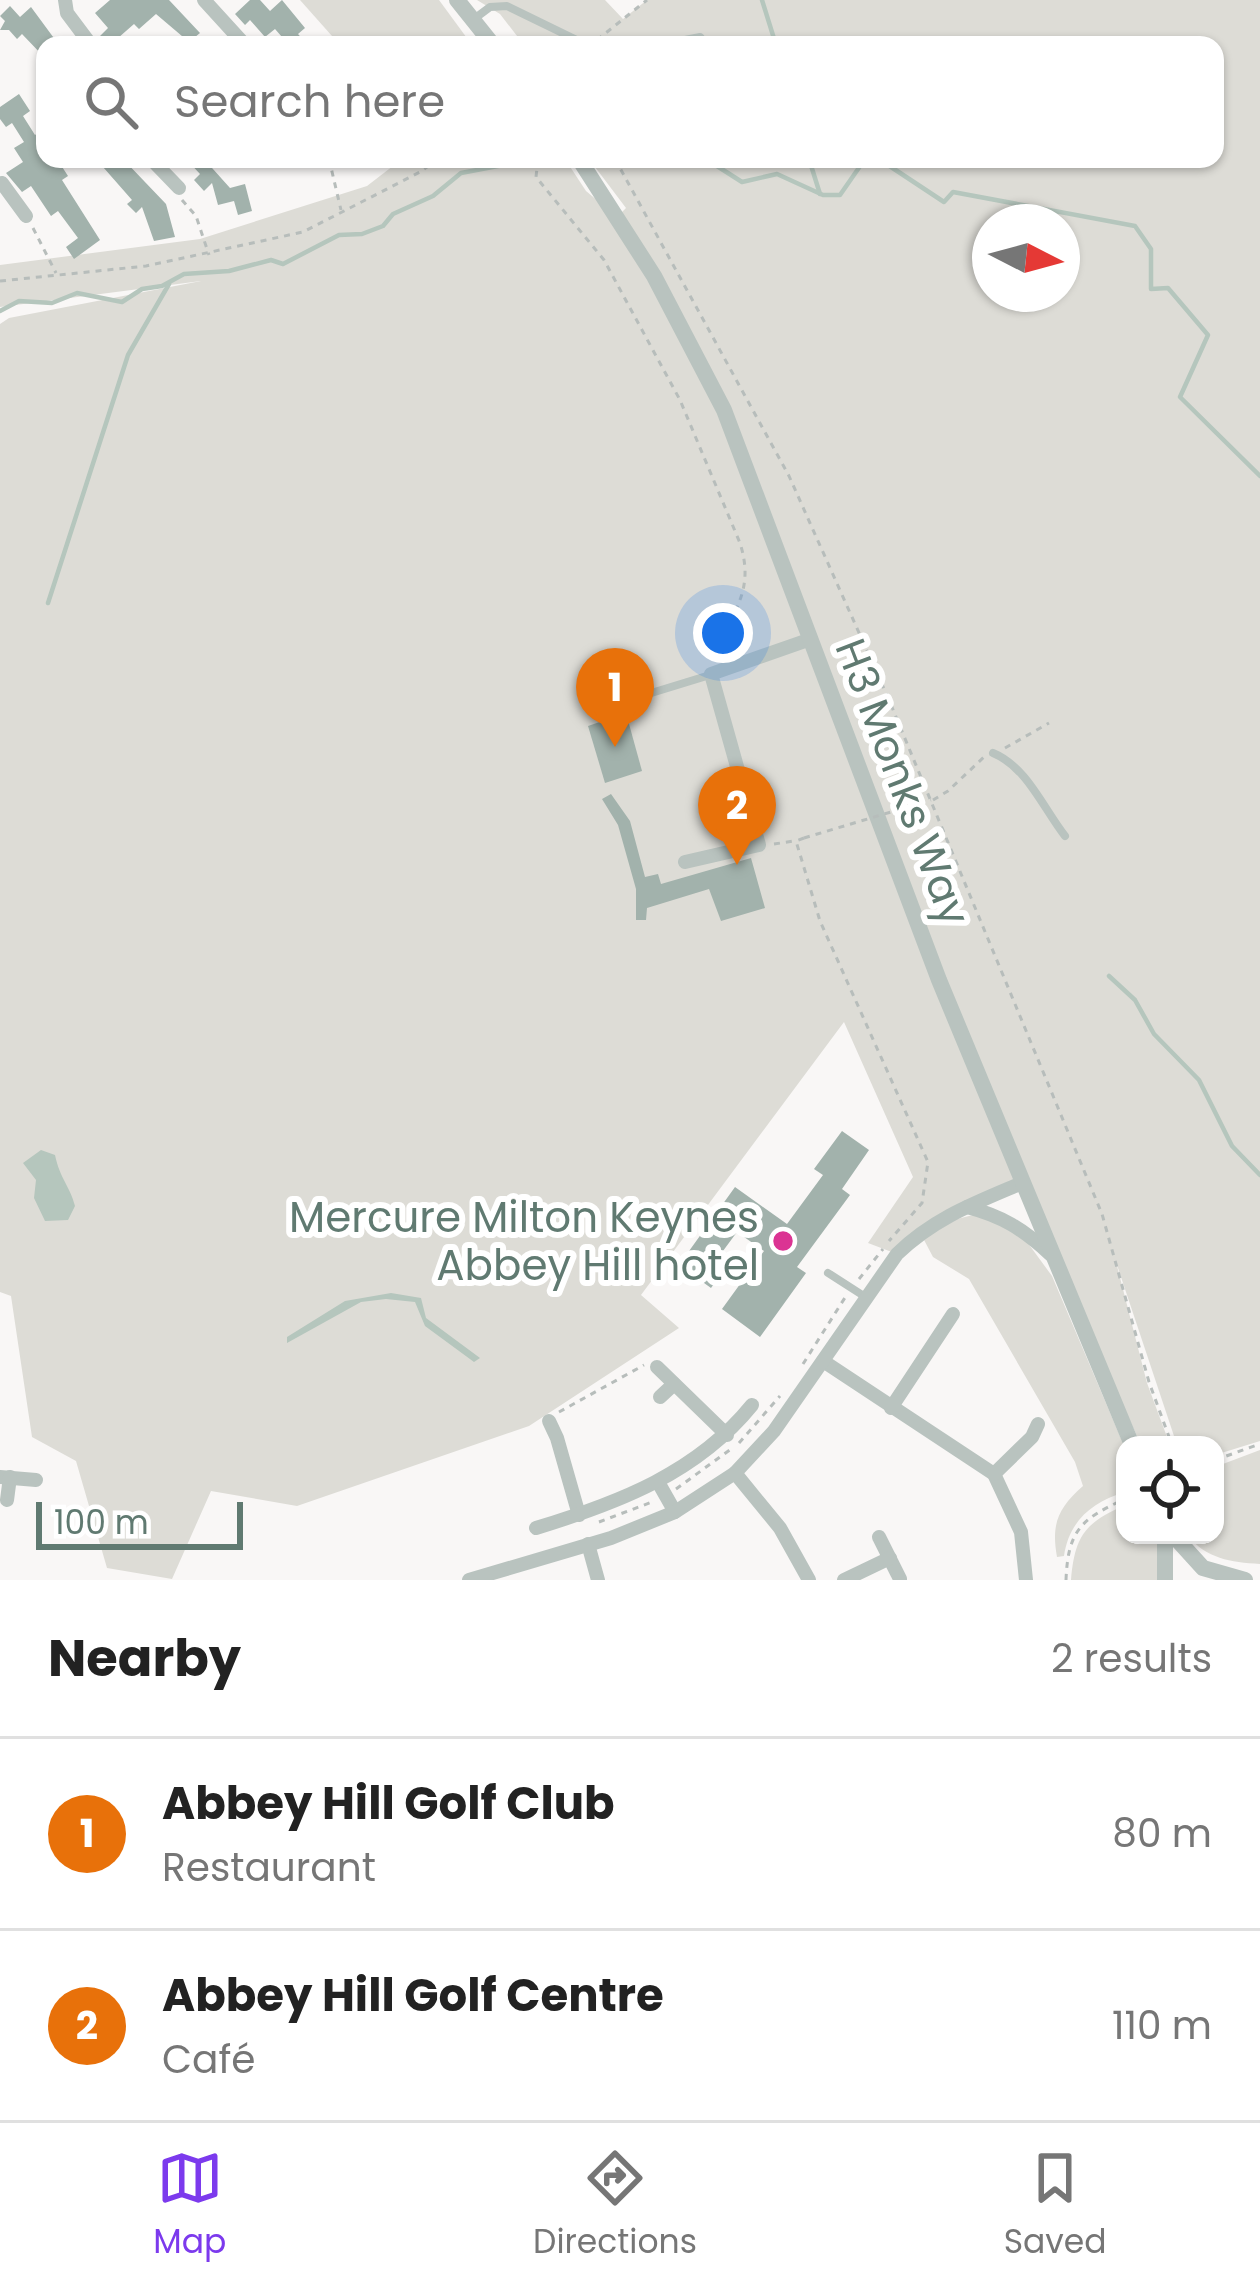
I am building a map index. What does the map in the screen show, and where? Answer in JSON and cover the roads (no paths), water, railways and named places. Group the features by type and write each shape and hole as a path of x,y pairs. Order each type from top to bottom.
{"street":[{"path":"65,0 68,14 84,36"},
{"path":"204,0 237,36"},
{"path":"457,0 485,36"},
{"path":"160,168 179,188"},
{"name":"H3 Monks Way","path":"585,168 654,276 724,410 888,849 1128,1436"},
{"path":"1,182 26,216"},
{"path":"686,862 759,845 711,674 811,639"},
{"path":"469,1580 675,1512 735,1473 774,1431 897,1254 922,1230 1022,1183"},
{"path":"966,1207 1000,1216 1024,1230 1054,1258"},
{"path":"891,1408 953,1314"},
{"path":"823,1361 994,1474 1021,1532 1026,1580"},
{"path":"657,1367 728,1435"},
{"path":"660,1396 674,1384"},
{"path":"536,1528 586,1520 661,1489 728,1435 752,1405"},
{"path":"549,1421 564,1436 586,1520"},
{"path":"994,1474 1038,1424"},
{"path":"735,1473 780,1528 809,1580"},
{"path":"8,1500 5,1477 36,1480"},
{"path":"661,1489 675,1512"},
{"path":"879,1537 900,1579"},
{"path":"588,1544 598,1580"},
{"path":"1165,1580 1168,1544"},
{"path":"1178,1544 1203,1568 1245,1580"},
{"path":"844,1580 890,1558"}],"lane":[{"path":"472,20 490,8 507,6 570,36"},
{"path":"635,698 711,674"},
{"path":"993,753 1022,770 1029,788 1065,836"},
{"path":"828,1273 867,1298"}],"waterway":[{"path":"762,0 773,36"},
{"path":"0,311 19,301 52,303 77,293 122,302 142,289 162,286 184,274 229,271 271,260 283,264 339,235 362,234 383,226 393,214 433,196 461,173 488,168"},
{"path":"720,168 742,182 777,174 823,195 840,195 859,168"},
{"path":"812,168 820,194"},
{"path":"893,168 944,202 953,192 1135,226 1151,249 1151,289 1168,288 1208,335 1180,397 1260,476"},
{"path":"48,603 128,355 169,284"},
{"path":"1109,976 1135,1000 1154,1034 1199,1080 1232,1146 1260,1175"}],"place":[{"name":"Abbey Hill Golf Club","path":"615,747"},
{"name":"Abbey Hill Golf Centre","path":"737,865"},
{"name":"Mercure Milton Keynes Abbey Hill hotel","path":"783,1241"}]}
